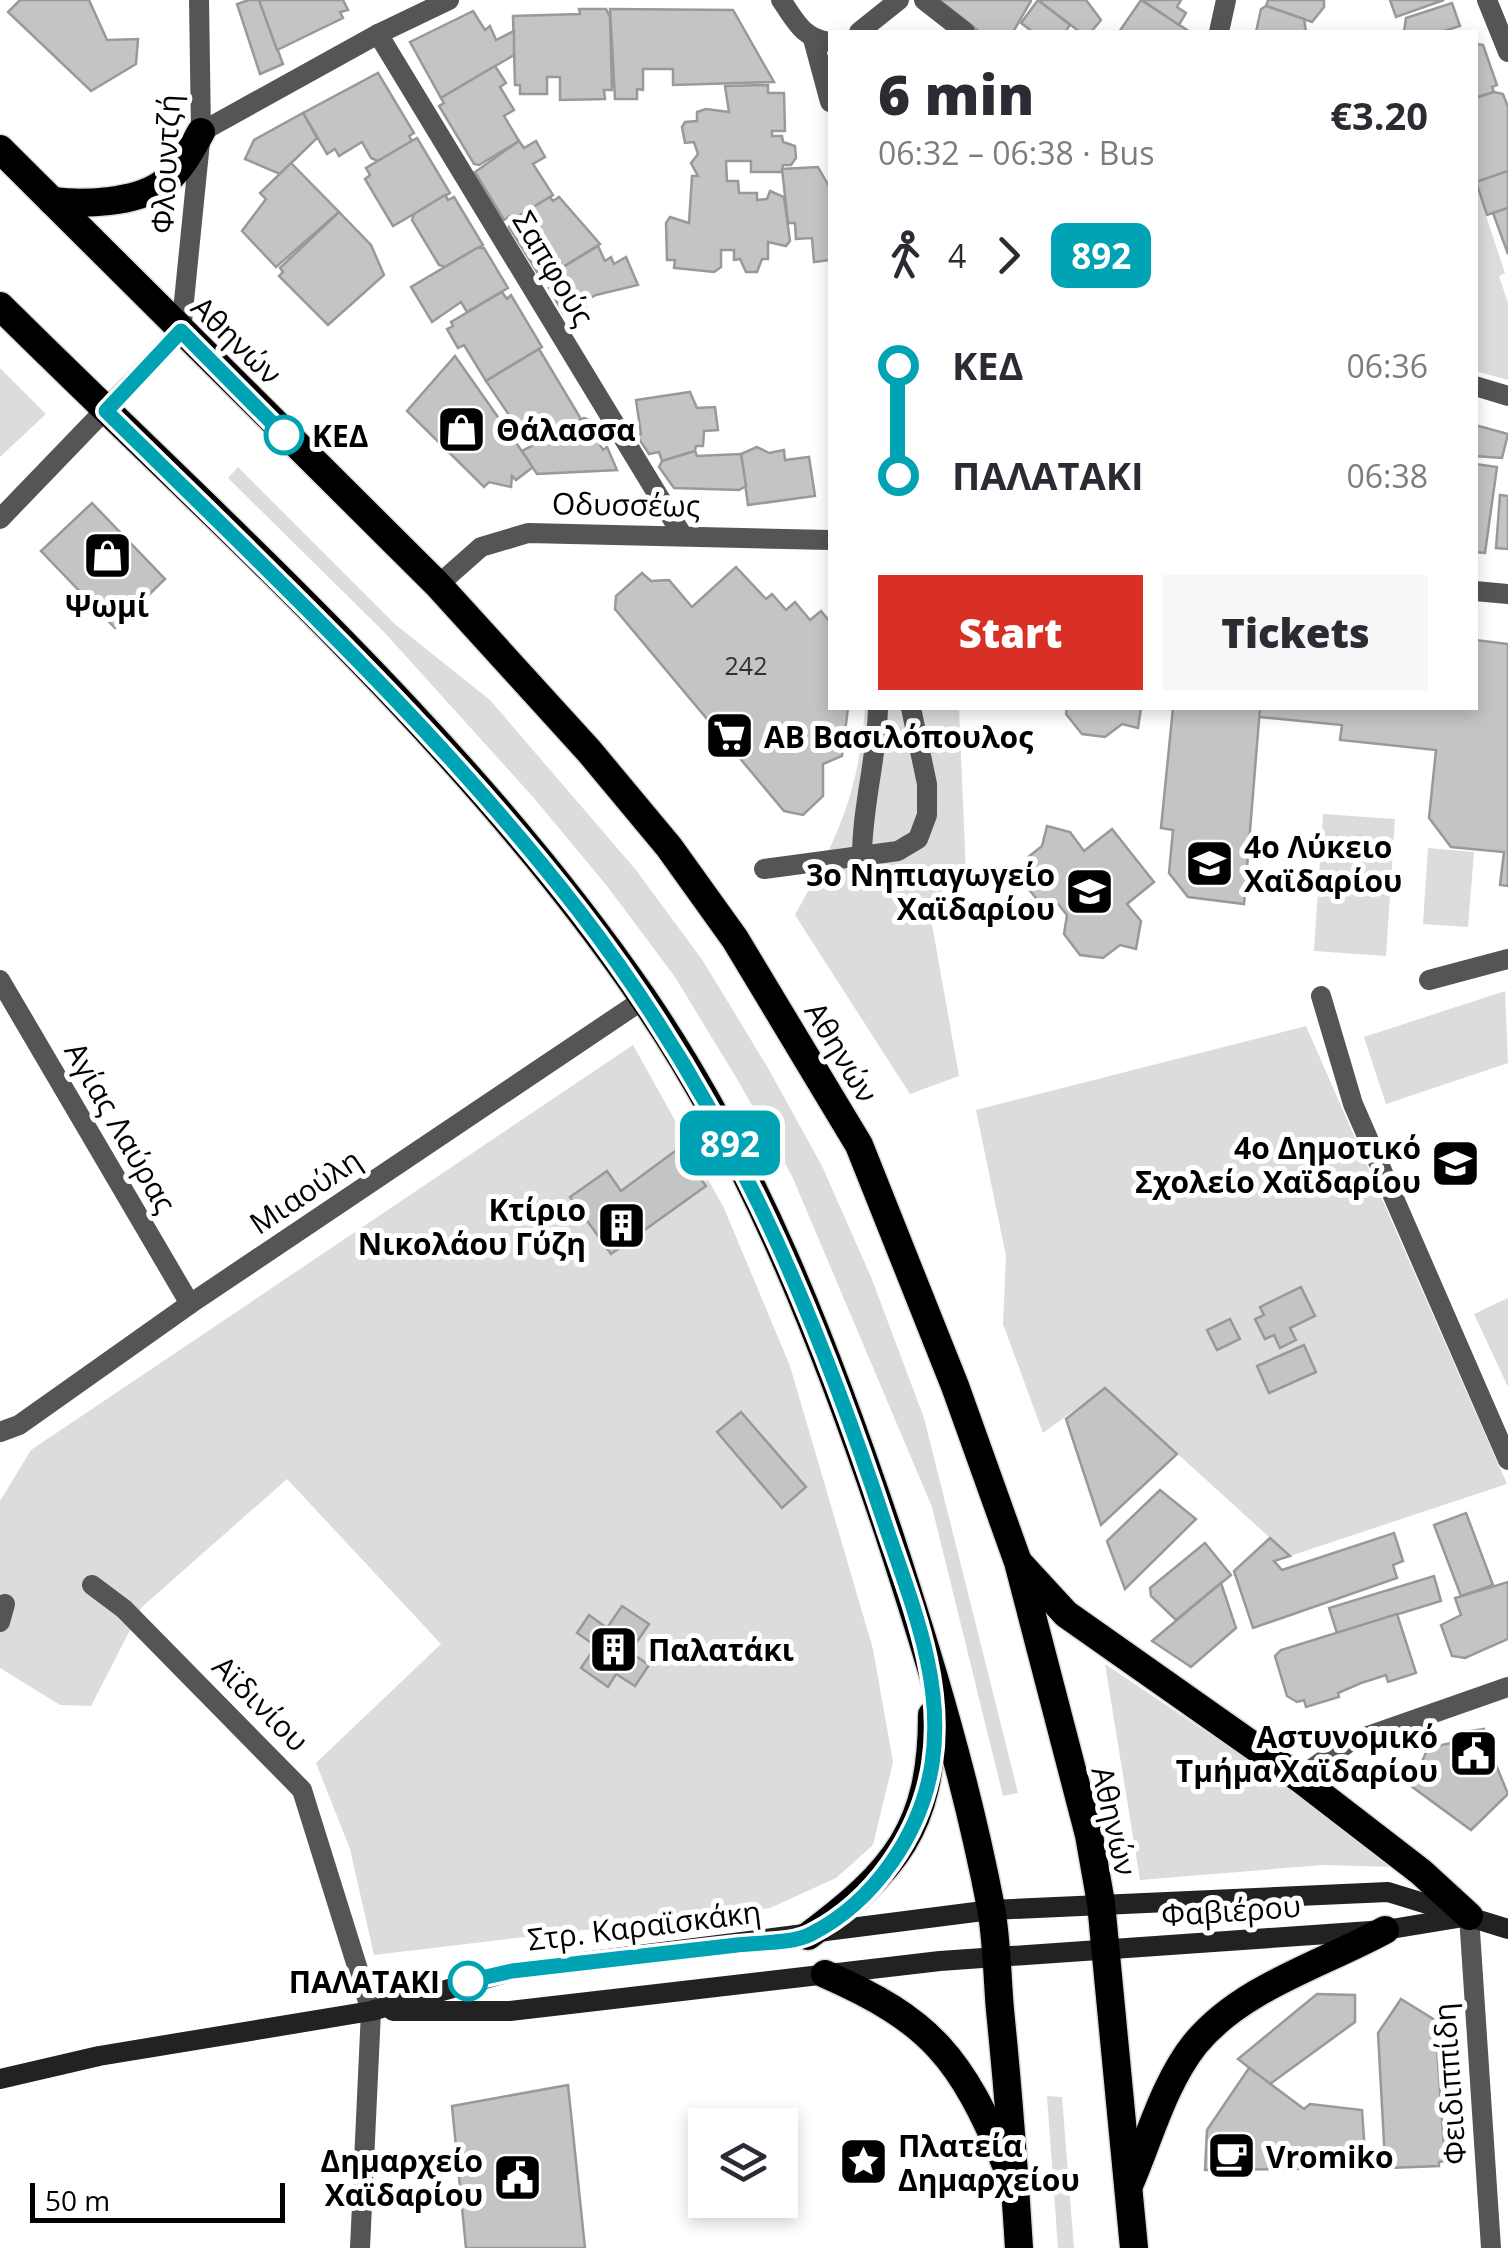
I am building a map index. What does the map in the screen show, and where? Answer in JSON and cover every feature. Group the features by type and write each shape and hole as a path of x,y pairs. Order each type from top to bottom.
{"highway":[{"path":"52,200 87,206 160,186 181,167 201,132"},
{"name":"Αθηνών","path":"0,148 438,584 669,847 800,1042 859,1145 922,1300 1018,1562 1089,1835 1101,1903 1134,2248"},
{"path":"0,306 345,647 440,749 576,908 644,1000 756,1191 807,1308 860,1449 932,1674 991,1910 1019,2248"},
{"path":"1018,1562 1066,1614 1300,1778 1421,1872 1469,1916"},
{"path":"808,1936 862,1896 892,1866 915,1820 932,1764 932,1674"},
{"path":"1129,2185 1171,2087 1196,2044 1235,2010 1273,1986 1385,1930"},
{"path":"826,1974 886,2001 938,2042 972,2090 1015,2185"}],"main road":[{"name":"Φαβιέρου","path":"991,1910 1388,1892 1508,1929"},
{"name":"Στρ. Καραϊσκάκη","path":"0,2080 99,2056 372,2011 512,1971 991,1910"},
{"name":"Φαβιέρου","path":"826,1974 1105,1948 1385,1930 1469,1916"},
{"name":"Στρ. Καραϊσκάκη","path":"372,2011 510,2010 826,1974"}],"street":[{"name":"Φλουντζή","path":"181,331 201,132 199,0"},
{"path":"201,132 378,34 449,0"},
{"path":"861,30 899,0"},
{"path":"924,0 962,30"},
{"path":"1219,30 1226,0"},
{"path":"1488,0 1508,52"},
{"path":"786,3 821,41 828,88"},
{"name":"Σαπφούς","path":"378,34 680,533"},
{"path":"0,518 181,331"},
{"path":"1478,387 1508,396"},
{"name":"Οδυσσέως","path":"438,584 481,547 504,538 538,533 680,533 828,540"},
{"path":"1478,591 1508,594"},
{"path":"862,856 862,822 878,739 878,710"},
{"path":"764,868 898,850 918,839 928,815 928,784 911,710"},
{"path":"878,739 914,734"},
{"path":"1428,980 1508,959"},
{"name":"Αγίας Λαύρας","path":"0,980 190,1304"},
{"path":"1322,996 1353,1104 1508,1460"},
{"name":"Μιαούλη","path":"0,1432 19,1426 190,1304 644,1000"},
{"name":"Αϊδινίου","path":"92,1585 124,1608 302,1790 372,2011"},
{"path":"1300,1778 1348,1743 1508,1687"},
{"name":"Φειδιππίδη","path":"1469,1916 1491,2248"},
{"path":"360,2248 372,2011"}],"shaded area":[{"path":"1478,192 1505,273 1499,276 1508,303 1508,380 1478,372"},
{"path":"0,368 46,414 0,457"},
{"path":"238,467 396,625 490,700 636,870 703,961 768,1068 822,1166 871,1277 924,1418 1018,1793 1003,1796 932,1507 792,1176 737,1079 675,977 607,886 533,797 384,632 228,478"},
{"path":"865,710 959,710 966,873 928,902 959,1076 910,1094 795,915 843,816 862,739"},
{"path":"1323,814 1395,819 1386,956 1314,951"},
{"path":"1428,848 1474,852 1468,927 1423,924"},
{"path":"1505,991 1508,1063 1386,1104 1364,1037"},
{"path":"1306,1026 1507,1484 1290,1556 1105,1388 1043,1433 1003,1324 1006,1256 976,1110"},
{"name":"Παλατάκι","path":"633,1045 724,1208 790,1366 873,1649 893,1762 873,1845 836,1878 770,1908 374,1955 350,1849 316,1763 441,1644 287,1479 142,1607 91,1706 60,1705 0,1668 0,1501 31,1450"},
{"path":"1508,1298 1508,1387 1474,1314"},
{"path":"1105,1664 1305,1798 1393,1867 1323,1865 1140,1880"},
{"path":"1047,2096 1062,2097 1074,2248 1058,2248"}],"building":[{"path":"20,0 89,0 107,40 138,39 136,64 91,91 8,12"},
{"path":"259,0 283,64 260,74 237,4"},
{"path":"259,0 343,0 348,10 340,12 343,18 277,50"},
{"path":"939,0 1031,1 1014,30 977,30"},
{"path":"1038,0 1070,25 1066,30 1030,30 1021,23"},
{"path":"1038,0 1086,0 1101,20 1093,30 1077,30"},
{"path":"1141,0 1187,30 1120,30"},
{"path":"1142,0 1181,0 1177,7 1186,13 1179,25"},
{"path":"1268,0 1324,0 1324,7 1312,22 1266,6"},
{"path":"1390,0 1444,0 1396,17"},
{"path":"1452,3 1460,26 1447,30 1404,30 1406,18"},
{"path":"1266,6 1304,19 1306,30 1256,30 1261,9"},
{"path":"579,9 606,9 610,17 612,90 604,90 605,99 560,100 560,77 547,77 547,94 520,94 520,85 515,85 513,16 580,14"},
{"path":"610,9 733,10 774,82 673,85 673,69 643,69 643,90 637,89 637,99 615,99"},
{"path":"473,11 485,30 490,26 496,40 514,31 514,55 441,98 410,42"},
{"path":"1478,44 1483,45 1497,85 1492,87 1494,92 1478,97"},
{"path":"495,66 506,83 500,87 514,110 504,116 519,141 479,165 474,164 439,106 444,103 441,98"},
{"path":"378,73 414,133 409,136 412,141 378,161 371,158 362,142 339,156 335,149 327,154 303,113"},
{"path":"768,85 768,93 784,93 785,131 772,131 772,136 782,136 783,142 795,146 796,158 791,165 783,165 782,172 751,172 751,161 726,161 727,181 738,181 739,193 757,193 757,200 767,199 770,191 784,197 790,241 786,246 768,242 768,259 762,259 757,272 746,272 740,259 734,260 734,250 721,250 721,267 714,272 674,268 675,260 667,260 666,223 670,217 689,223 692,176 698,176 691,163 698,154 694,142 685,143 682,127 685,122 697,121 697,112 706,109 729,112 725,86"},
{"path":"1494,92 1503,94 1508,107 1508,171 1478,182 1478,97"},
{"path":"303,113 317,138 280,174 245,159 254,140"},
{"path":"417,138 450,193 393,226 365,179 370,175 366,168"},
{"path":"519,141 524,148 536,141 545,157 533,164 553,195 512,220 510,216 504,220 475,172"},
{"path":"291,163 339,212 276,267 242,231 266,199 260,193"},
{"path":"818,167 828,184 828,260 814,262 812,238 796,239 795,223 788,223 782,169"},
{"path":"1508,171 1508,208 1487,215 1478,181"},
{"path":"445,195 448,200 454,197 483,245 445,267 439,265 412,220 414,214"},
{"path":"550,197 553,201 559,197 600,244 542,280 509,227 512,220"},
{"path":"1508,208 1508,254 1493,213"},
{"path":"339,212 371,245 384,275 328,325 279,276 283,272 280,268"},
{"path":"598,246 605,261 611,257 614,264 626,257 638,285 596,295 585,300 586,308 563,313 549,288 556,284 550,275"},
{"path":"477,248 484,248 508,288 467,312 461,302 432,322 411,287"},
{"path":"502,292 507,299 511,295 542,347 486,381 464,345 458,348 447,329 453,326 451,322"},
{"path":"539,349 581,419 530,446 486,381"},
{"path":"455,356 533,467 516,480 512,476 511,487 489,482 484,487 407,411"},
{"path":"690,392 697,408 715,407 718,430 704,431 703,446 696,446 695,451 662,461 659,452 649,454 637,436 641,434 636,400"},
{"path":"584,418 591,421 597,432 594,434 603,450 607,447 617,470 537,474 522,451"},
{"path":"1478,426 1508,434 1502,458 1478,456"},
{"path":"757,447 769,453 784,450 785,460 809,457 815,496 748,505 741,454"},
{"path":"695,451 697,456 741,454 746,486 739,490 674,488 659,467 662,461"},
{"path":"1478,464 1497,467 1485,553 1478,552"},
{"path":"1500,495 1508,496 1508,549 1496,548"},
{"path":"92,503 165,579 115,628 41,551"},
{"path":"736,567 766,599 772,594 786,610 795,602 810,620 821,611 828,620 828,710 848,710 842,756 823,764 823,796 803,815 784,811 615,609 616,596 642,573 651,581 669,580 692,607"},
{"path":"1478,640 1508,644 1508,886 1500,885 1504,852 1451,847 1429,818 1436,750 1340,740 1342,725 1259,717 1260,710 1478,710"},
{"path":"1067,710 1141,710 1138,728 1122,724 1105,737 1082,734"},
{"path":"1173,710 1260,710 1244,904 1188,897 1169,873 1173,830 1161,828"},
{"path":"1047,826 1070,832 1084,851 1112,829 1154,882 1127,904 1141,921 1136,949 1120,945 1103,958 1080,955 1064,934 1067,915 1058,904 1040,903 1022,881 1027,858 1042,846"},
{"name":"Κτίριο Νικολάου Γύζη","path":"678,1149 706,1186 611,1254 570,1197 607,1171 621,1191"},
{"path":"1301,1287 1315,1316 1290,1328 1296,1340 1280,1348 1274,1335 1265,1339 1255,1319 1264,1315 1260,1307"},
{"path":"1230,1319 1240,1339 1217,1350 1207,1330"},
{"path":"1304,1345 1316,1372 1269,1393 1257,1366"},
{"path":"1105,1388 1177,1454 1101,1525 1066,1419"},
{"path":"741,1412 806,1487 782,1508 717,1432"},
{"path":"1160,1490 1196,1519 1125,1589 1107,1541"},
{"path":"1466,1513 1493,1585 1461,1596 1434,1525"},
{"path":"1394,1533 1403,1561 1393,1565 1397,1578 1253,1628 1234,1571 1270,1538 1290,1556 1274,1561 1282,1570"},
{"path":"1205,1543 1231,1575 1176,1620 1151,1596 1150,1588"},
{"path":"1434,1576 1441,1601 1337,1633 1329,1608"},
{"path":"1508,1582 1508,1639 1465,1658 1452,1656 1441,1625 1461,1615 1455,1598"},
{"path":"1221,1583 1236,1628 1191,1667 1152,1641"},
{"name":"Παλατάκι","path":"622,1606 649,1624 630,1652 649,1665 635,1686 616,1674 608,1687 581,1668 596,1646 577,1633 589,1615 607,1628"},
{"path":"1397,1614 1416,1673 1388,1682 1386,1675 1306,1707 1304,1700 1297,1702 1287,1696 1275,1656 1281,1650"},
{"path":"1484,1729 1493,1767 1496,1765 1508,1794 1471,1830 1411,1786 1428,1748 1469,1739 1470,1731"},
{"path":"1317,1994 1355,1995 1355,2022 1270,2084 1238,2059"},
{"path":"1401,1999 1435,2020 1445,2161 1439,2162 1439,2166 1389,2168 1385,2161 1378,2033"},
{"path":"1249,2068 1304,2109 1310,2104 1362,2110 1366,2168 1205,2170 1207,2130"},
{"name":"Δημαρχείο Χαϊδαρίου","path":"568,2085 585,2248 466,2248 452,2106"}],"bus line":[{"name":"892","path":"284,435 181,331 106,411 359,662 440,749 576,908 644,1000 756,1191 807,1308 860,1449 932,1674 932,1764 915,1820 892,1866 862,1896 808,1936 512,1971 468,1981"}],"place":[{"name":"Θάλασσα","path":"461,429"},
{"name":"ΚΕΔ","path":"284,435"},
{"name":"Ψωμί","path":"107,556"},
{"name":"ΑΒ Βασιλόπουλος","path":"729,736"},
{"name":"4ο Λύκειο Χαϊδαρίου","path":"1209,863"},
{"name":"3ο Νηπιαγωγείο Χαϊδαρίου","path":"1090,891"},
{"name":"4ο Δημοτικό Σχολείο Χαϊδαρίου","path":"1456,1164"},
{"name":"Κτίριο Νικολάου Γύζη","path":"621,1226"},
{"name":"Παλατάκι","path":"613,1649"},
{"name":"Αστυνομικό Τμήμα Χαϊδαρίου","path":"1473,1753"},
{"name":"ΠΑΛΑΤΑΚΙ","path":"468,1981"},
{"name":"Vromiko","path":"1231,2156"},
{"name":"Πλατεία Δημαρχείου","path":"863,2162"},
{"name":"Δημαρχείο Χαϊδαρίου","path":"518,2177"}]}
